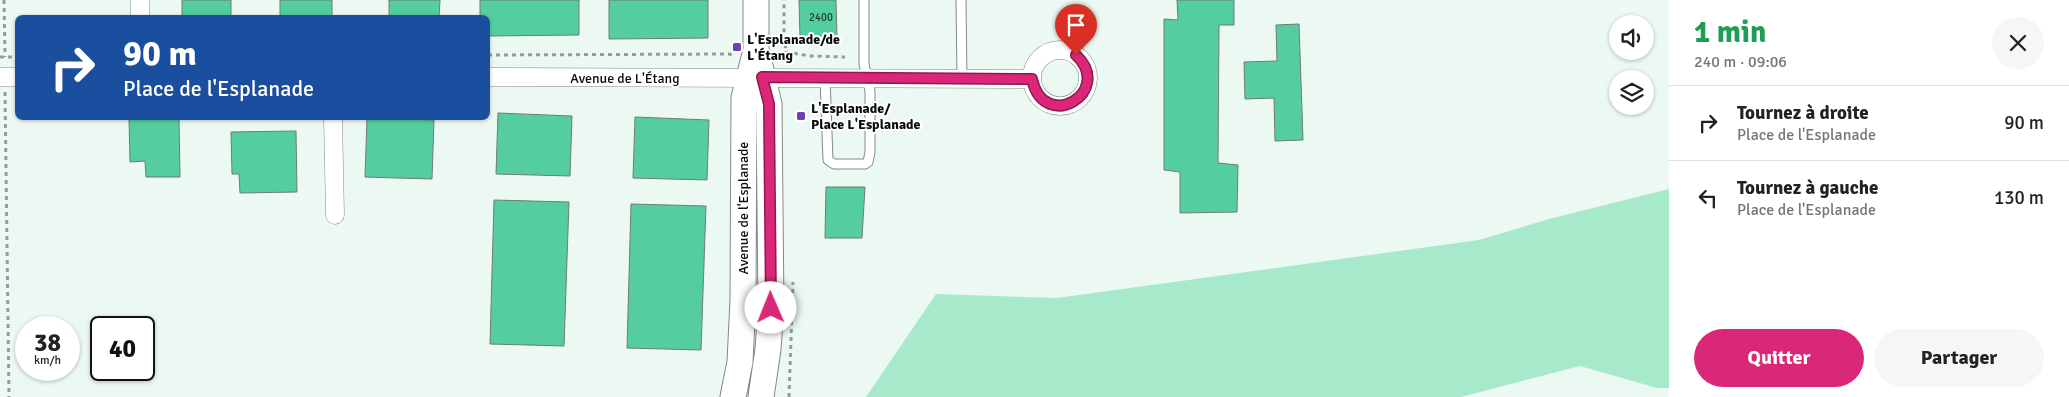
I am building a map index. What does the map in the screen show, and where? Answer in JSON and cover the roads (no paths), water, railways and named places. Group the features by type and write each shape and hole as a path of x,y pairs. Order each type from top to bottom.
{"street":[{"path":"140,0 140,15"},
{"name":"Avenue de l'Esplanade","path":"756,0 756,77 769,104 771,308 768,349 761,397"},
{"name":"Avenue de l'Esplanade","path":"733,397 740,362 743,300 744,98 756,77"},
{"name":"Avenue de L'Étang","path":"490,78 826,77 1032,79"},
{"path":"3,84 15,78"},
{"path":"333,120 335,215"}],"lane":[{"path":"826,77 828,160 834,164 865,164 870,158 870,93 864,64 864,0"},
{"path":"961,0 962,78"}],"place":[{"name":"L'Esplanade/de L'Étang","path":"737,47"},
{"name":"L'Esplanade/ Place L'Esplanade","path":"801,116"}]}
